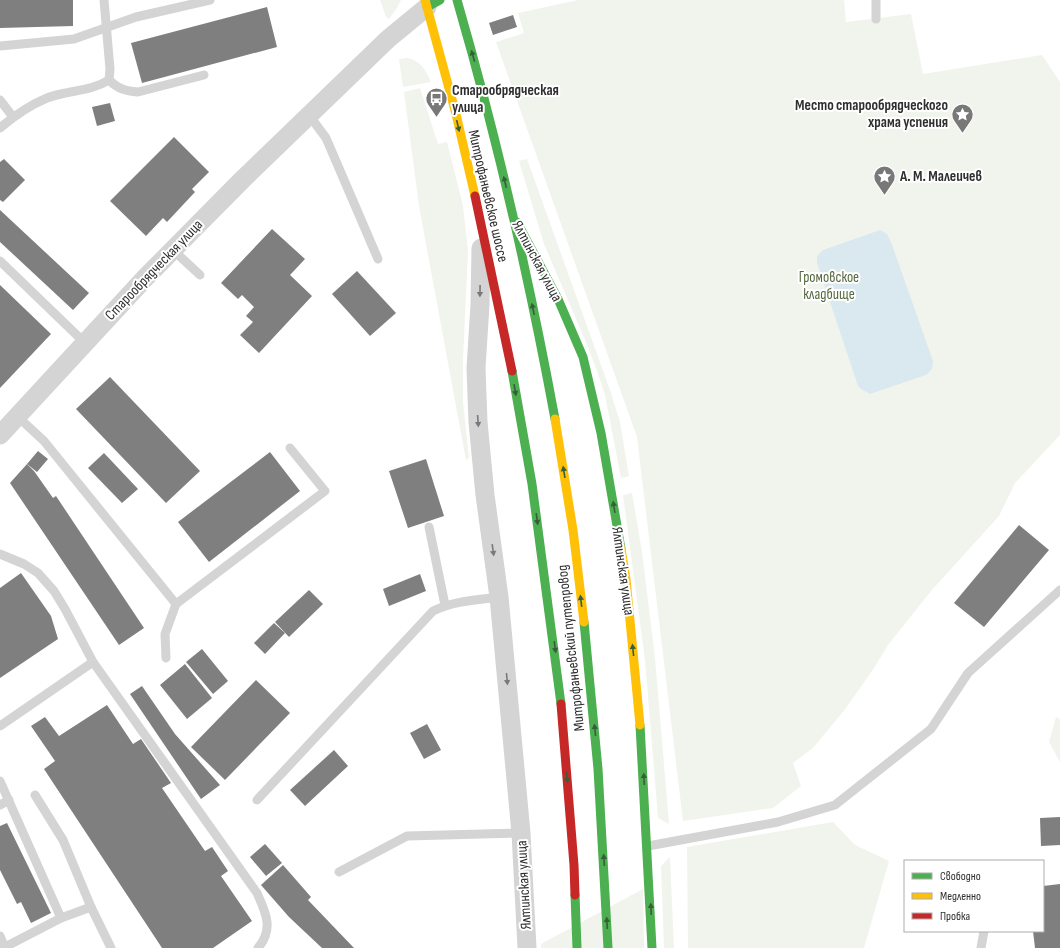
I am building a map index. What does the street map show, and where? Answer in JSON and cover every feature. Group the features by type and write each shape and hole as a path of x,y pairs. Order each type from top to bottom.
{"main road":[{"name":"Митрофаньевское шоссе","path":"457,0 486,104 512,213 541,347"},
{"name":"Митрофаньевское шоссе","path":"431,2 509,352"},
{"name":"Ялтинская улица","path":"512,213 558,299 583,358 601,433 626,579 642,743 652,948"},
{"name":"Митрофаньевский путепровод","path":"541,347 564,470 584,624 596,746 608,948"},
{"name":"Митрофаньевский путепровод","path":"509,352 532,484 560,692 570,804 577,948"}],"street":[{"name":"Старообрядческая улица","path":"0,436 173,250 388,39 431,2"},
{"name":"Ялтинская улица","path":"481,224 480,305 476,368 478,422 485,495 499,597 521,833 526,948"}],"lane":[{"path":"104,0 110,69 109,80"},
{"path":"0,46 74,39 136,17 210,0"},
{"path":"876,0 876,19"},
{"path":"109,80 117,88 127,92 138,92 204,75"},
{"path":"0,128 14,117 47,98 99,86 109,80"},
{"path":"0,100 14,117"},
{"path":"310,115 326,138 378,259"},
{"path":"173,250 200,275"},
{"path":"0,261 85,343"},
{"path":"17,416 44,441 176,604"},
{"path":"166,658 165,634 176,604 324,491 290,448"},
{"path":"429,527 445,605"},
{"path":"0,554 24,564 38,573 54,591 93,662 257,894 266,914 268,932 258,948"},
{"path":"648,846 778,822 835,805 931,729 968,673 1060,590"},
{"path":"257,800 433,611 445,605 499,597"},
{"path":"0,726 93,662"},
{"path":"0,780 61,918"},
{"path":"35,795 63,840 91,907 111,948"},
{"path":"0,805 9,800"},
{"path":"339,872 407,836 521,833"},
{"path":"0,936 5,947 61,918 91,907"},
{"path":"981,948 984,932"}],"green space":[{"path":"380,0 401,0 389,19 386,17"},
{"name":"Громовское кладбище","path":"578,0 844,0 846,22 911,14 923,74 1042,55 1060,82 1060,435 1015,483 999,516 931,591 888,645 846,708 813,748 793,763 801,786 773,808 683,821 637,437 496,42 524,33 518,13"},
{"path":"407,58 416,61 422,66 431,82 403,87 399,59"},
{"path":"420,88 438,144 447,142 463,206 468,251 463,360 463,402 469,458 466,460 419,206 404,92"},
{"path":"527,159 611,393 620,422 629,476 621,478 605,395 585,340 544,244 519,161"},
{"path":"632,493 642,552 655,658 669,824 658,818 645,660 623,495"},
{"path":"1056,717 1060,719 1060,762 1049,742"},
{"path":"833,822 855,845 889,861 864,948 688,948 687,847"},
{"path":"670,857 674,948 664,948 661,866"},
{"path":"643,889 644,948 541,948 541,944"}],"shaded area":[{"path":"880,230 887,234 891,242 933,363 931,369 926,375 870,394 858,386 817,263 817,256 823,250"}],"building":[{"path":"0,0 73,0 73,26 0,28"},
{"path":"267,7 277,47 142,83 131,43"},
{"path":"513,15 517,27 493,35 489,23"},
{"path":"110,103 115,121 97,126 92,107"},
{"path":"174,137 209,172 192,189 195,192 167,222 163,218 146,236 110,201"},
{"path":"4,159 25,180 3,202 0,200 0,162"},
{"path":"0,210 89,293 73,310 0,242"},
{"path":"272,229 305,259 290,275 312,296 259,353 240,335 253,322 246,316 254,307 242,295 238,299 221,283"},
{"path":"357,271 396,313 370,336 332,294"},
{"path":"0,285 51,334 0,388"},
{"path":"110,377 200,471 166,503 76,409"},
{"path":"38,451 48,459 37,472 27,464"},
{"path":"270,452 300,491 209,562 178,522"},
{"path":"104,453 138,489 122,503 88,468"},
{"path":"426,459 444,516 408,528 389,471"},
{"path":"27,464 34,471 53,498 56,496 144,628 119,645 10,483"},
{"path":"1019,525 1049,550 984,627 954,603"},
{"path":"21,573 51,616 58,639 0,678 0,588"},
{"path":"420,574 426,591 389,606 383,589"},
{"path":"309,590 323,604 289,637 275,622"},
{"path":"274,623 285,633 265,654 254,643"},
{"path":"202,649 228,681 213,694 186,662"},
{"path":"185,664 212,698 187,719 160,685"},
{"path":"256,680 290,713 225,780 191,747"},
{"path":"142,686 175,734 220,785 201,799 130,694"},
{"path":"107,705 133,744 141,739 171,783 162,788 205,851 212,847 228,871 221,876 252,921 213,948 162,948 44,769 55,761 31,726 45,717 59,736"},
{"path":"427,724 441,750 424,759 410,733"},
{"path":"334,750 348,766 305,806 290,790"},
{"path":"1060,817 1060,845 1041,846 1040,818"},
{"path":"7,823 51,913 31,923 21,902 17,904 0,870 0,826"},
{"path":"265,844 282,863 266,876 250,857"},
{"path":"283,865 311,897 308,900 354,948 322,948 289,917 261,885"},
{"path":"1060,884 1060,948 1035,948 1033,932 1044,932 1044,886"}],"traffic: fast":[{"path":"427,7 440,0"},
{"path":"457,0 499,156 523,261 555,419"},
{"path":"517,222 558,299 583,357 601,433 621,549"},
{"path":"512,371 532,484 561,704"},
{"path":"584,622 598,769 608,948"},
{"path":"640,725 652,948"},
{"path":"575,895 577,948"}],"traffic: slow":[{"path":"425,0 456,114 475,196"},
{"path":"555,419 573,530 584,622"},
{"path":"621,549 626,579 640,725"}],"traffic: jam":[{"path":"475,196 512,371"},
{"path":"561,704 575,895"}],"place":[{"name":"Старообрядческая улица","path":"436,118"},
{"name":"Место старообрядческого храма успения","path":"963,134"},
{"name":"А. М. Малеичев","path":"885,196"}]}
